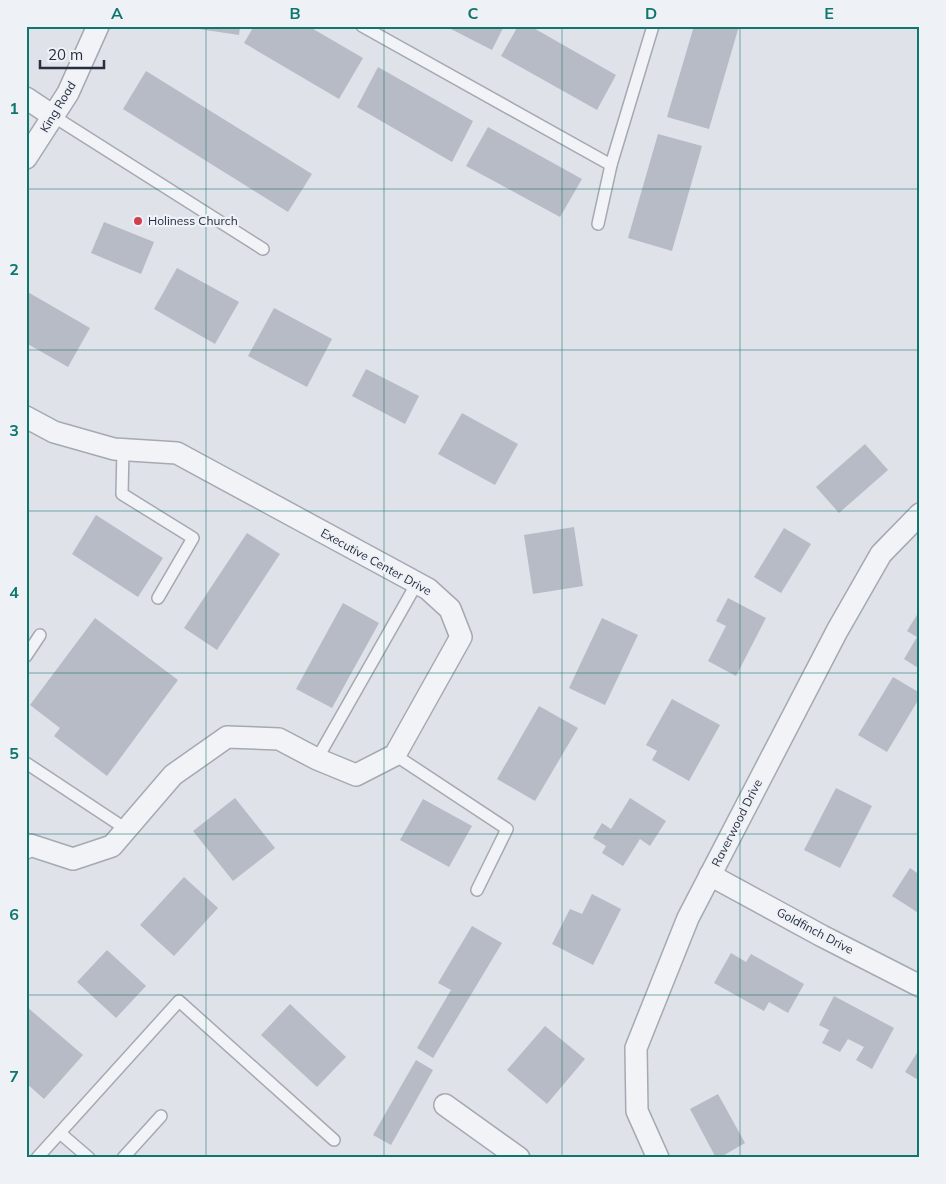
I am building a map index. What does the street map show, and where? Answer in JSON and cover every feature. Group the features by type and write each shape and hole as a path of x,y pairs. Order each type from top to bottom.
{"street":[{"name":"King Road","path":"26,158 68,93 98,26"},
{"path":"26,98 54,116"},
{"name":"Executive Center Drive","path":"26,417 54,432 114,449 177,453 428,589 450,609 461,637 395,755"},
{"name":"Raverwood Drive","path":"658,1158 637,1111 636,1048 688,918 837,631 881,554 920,514"},
{"path":"28,845 73,859 112,846 173,774 227,737 279,740 317,759 356,775 395,755"},
{"name":"Goldfinch Drive","path":"710,875 822,936 920,986"},
{"path":"445,1105 519,1158"}],"lane":[{"path":"362,26 611,165"},
{"path":"598,224 611,165 653,26"},
{"path":"54,116 263,249"},
{"path":"124,449 122,494 194,538 158,598"},
{"path":"317,759 417,583"},
{"path":"26,656 40,635"},
{"path":"395,755 507,829 477,890"},
{"path":"26,763 126,829"},
{"path":"37,1158 179,1001 334,1140"},
{"path":"123,1158 161,1116"},
{"path":"60,1133 89,1158"}],"building":[{"path":"186,26 240,26 239,35"},
{"path":"254,26 308,26 363,58 339,99 244,43"},
{"path":"445,26 504,26 492,50"},
{"path":"518,26 530,26 616,75 597,110 501,56"},
{"path":"694,26 739,26 709,129 667,117"},
{"path":"378,67 473,121 452,162 357,107"},
{"path":"146,71 312,174 288,212 123,109"},
{"path":"488,127 582,179 560,217 466,166"},
{"path":"658,134 702,146 672,251 628,238"},
{"path":"104,222 154,242 141,274 91,253"},
{"path":"177,268 239,302 215,344 154,309"},
{"path":"26,291 90,328 68,367 26,343"},
{"path":"274,308 332,339 307,387 248,356"},
{"path":"366,369 419,396 405,424 352,396"},
{"path":"462,413 518,444 495,485 438,454"},
{"path":"865,444 888,470 839,513 816,487"},
{"path":"96,515 163,558 138,597 72,554"},
{"path":"574,527 583,586 533,594 524,535"},
{"path":"784,528 811,544 781,593 754,577"},
{"path":"247,533 280,554 217,650 184,628"},
{"path":"728,598 766,618 736,676 708,661 726,626 716,621"},
{"path":"343,603 379,623 332,708 296,689"},
{"path":"920,610 920,669 904,659 917,637 907,631"},
{"path":"95,618 178,680 107,776 54,736 60,728 30,705"},
{"path":"602,618 638,635 605,705 569,688"},
{"path":"893,677 920,693 920,697 887,752 858,735"},
{"path":"672,699 720,725 689,781 652,760 657,751 646,745"},
{"path":"539,706 578,728 535,801 497,779"},
{"path":"836,788 872,806 840,868 804,850"},
{"path":"235,798 275,848 233,881 193,831"},
{"path":"630,798 666,821 650,846 640,839 623,866 602,853 606,846 593,838 602,823 611,829"},
{"path":"423,799 472,826 449,867 400,840"},
{"path":"910,868 920,875 920,914 892,896"},
{"path":"184,877 218,908 174,956 140,925"},
{"path":"592,894 621,909 593,965 552,944 570,909 582,914"},
{"path":"472,926 502,943 433,1058 417,1048 451,990 438,983"},
{"path":"107,950 146,986 116,1018 77,982"},
{"path":"731,953 746,962 751,954 804,984 788,1013 769,1002 764,1011 714,983"},
{"path":"834,996 894,1028 872,1069 856,1060 864,1047 848,1039 840,1052 822,1043 829,1030 819,1025"},
{"path":"290,1004 346,1057 317,1087 261,1035"},
{"path":"27,1007 83,1055 44,1099 26,1083"},
{"path":"545,1026 585,1059 547,1104 507,1070"},
{"path":"920,1048 920,1081 905,1072"},
{"path":"416,1060 433,1070 391,1145 373,1135"},
{"path":"718,1094 745,1143 716,1158 690,1109"}],"place":[{"name":"Holiness Church","path":"138,221"}]}
